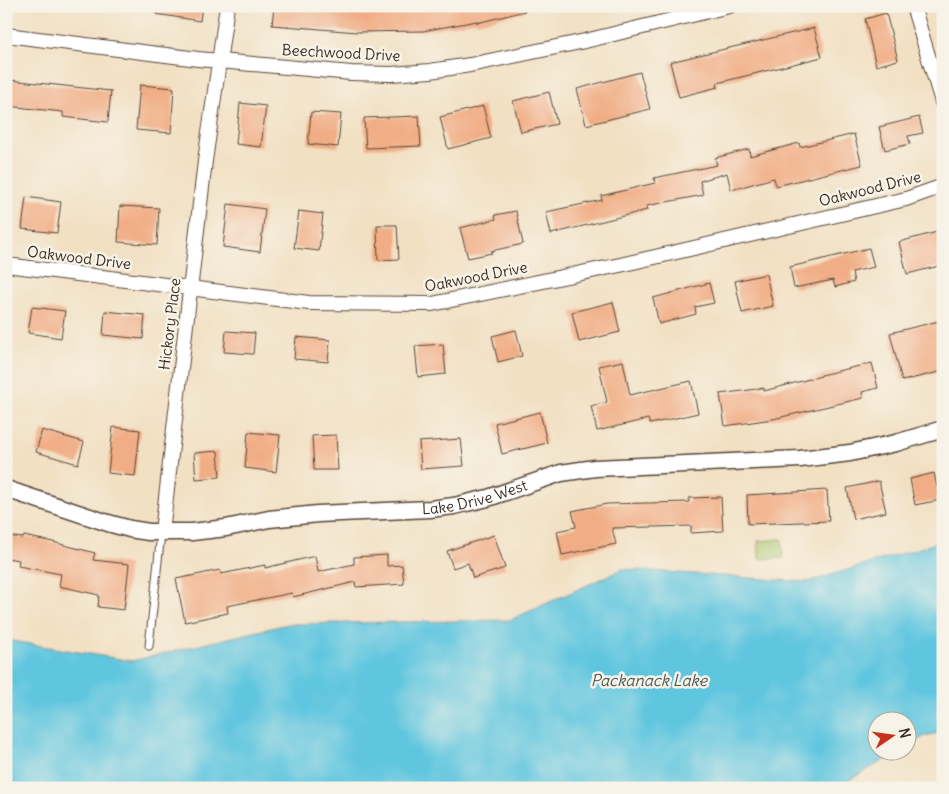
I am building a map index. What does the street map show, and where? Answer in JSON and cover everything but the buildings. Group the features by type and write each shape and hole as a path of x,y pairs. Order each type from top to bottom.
{"street":[{"name":"Hickory Place","path":"162,532 205,160 227,6"},
{"name":"Beechwood Drive","path":"6,35 219,61 351,73 391,74 470,65 585,41 729,6"},
{"path":"913,6 943,105"},
{"name":"Oakwood Drive","path":"6,265 309,303 432,304 878,206 906,199 943,186"},
{"name":"Lake Drive West","path":"6,489 108,523 149,532 192,532 269,519 318,514 430,509 488,498 561,473 595,468 800,459 850,453 896,443 943,429"}],"lane":[{"name":"Hickory Place","path":"149,646 162,532"}],"green space":[{"path":"782,539 783,558 759,559 758,541"}],"water":[{"name":"Packanack Lake","path":"943,541 943,732 925,736 916,741 916,712 866,712 866,762 880,762 835,788 6,788 6,640 132,661 288,624 510,620 623,569 808,582"}]}
